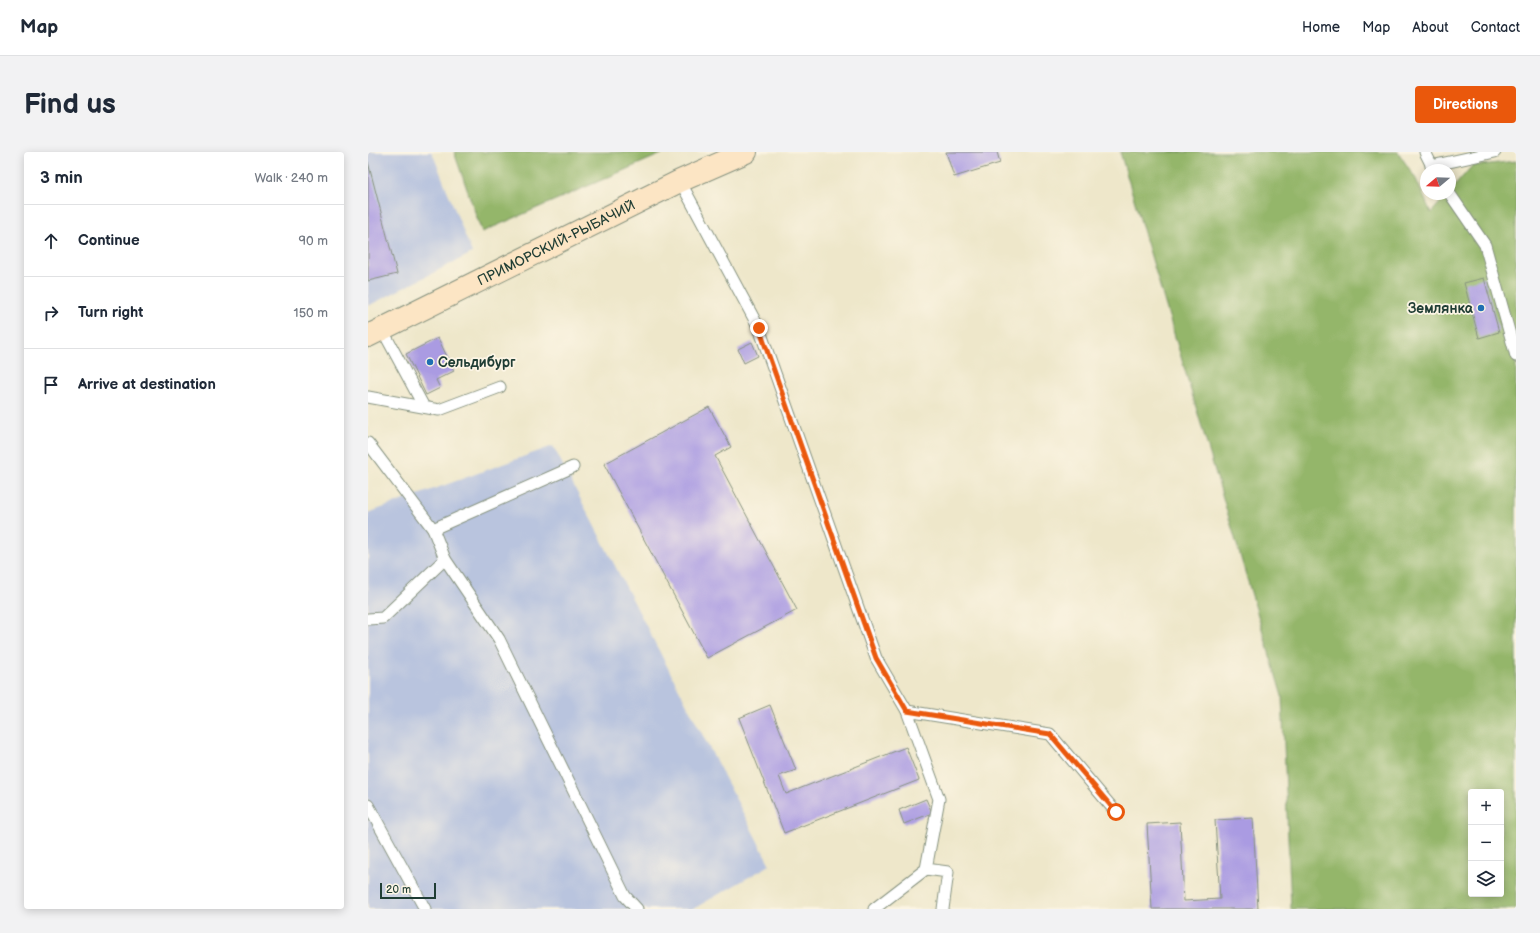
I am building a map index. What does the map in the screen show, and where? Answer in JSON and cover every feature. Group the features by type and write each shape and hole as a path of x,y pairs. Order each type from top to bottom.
{"main road":[{"name":"ПРИМОРСКИЙ-РЫБАЧИЙ","path":"375,332 680,181 746,152"}],"lane":[{"path":"1425,152 1431,164"},
{"path":"1448,164 1495,152"},
{"path":"680,181 759,328 876,658 907,711 939,799 926,869 874,909"},
{"path":"1454,200 1485,245 1516,356"},
{"path":"375,332 424,407"},
{"path":"368,397 440,410 500,387"},
{"path":"368,443 433,529 445,559 499,639 626,896 637,909"},
{"path":"433,529 573,467"},
{"path":"368,619 383,618 445,559"},
{"path":"907,711 1050,734 1116,812"},
{"path":"368,805 425,909"},
{"path":"926,869 948,872 943,909"}],"shaded area":[{"path":"368,152 432,152 472,253 368,306"},
{"path":"553,446 770,865 693,909 368,909 368,513"}],"green space":[{"path":"454,152 666,152 482,232"},
{"path":"1120,152 1398,152 1416,179 1420,188 1420,200 1425,200 1431,213 1442,200 1456,200 1456,184 1472,166 1516,161 1516,909 1291,909 1282,696"}],"building":[{"path":"946,152 997,152 1000,163 954,177"},
{"path":"368,162 397,274 368,281"},
{"name":"Землянка","path":"1484,278 1499,332 1479,338 1464,283"},
{"name":"Сельдибург","path":"438,338 454,371 436,380 440,388 426,395 406,354"},
{"path":"752,342 758,356 744,363 738,349"},
{"path":"709,407 731,447 715,456 797,610 707,658 604,464"},
{"path":"770,705 796,770 779,776 786,794 906,747 919,780 784,833 739,718"},
{"path":"926,799 932,813 904,824 899,810"},
{"path":"1253,818 1258,909 1152,909 1147,824 1180,822 1184,901 1220,899 1215,820"}],"place":[{"name":"Землянка","path":"1481,308"},
{"name":"Сельдибург","path":"430,362"}],"route":[{"path":"759,328 876,658 907,711 1050,734 1116,812"}]}
